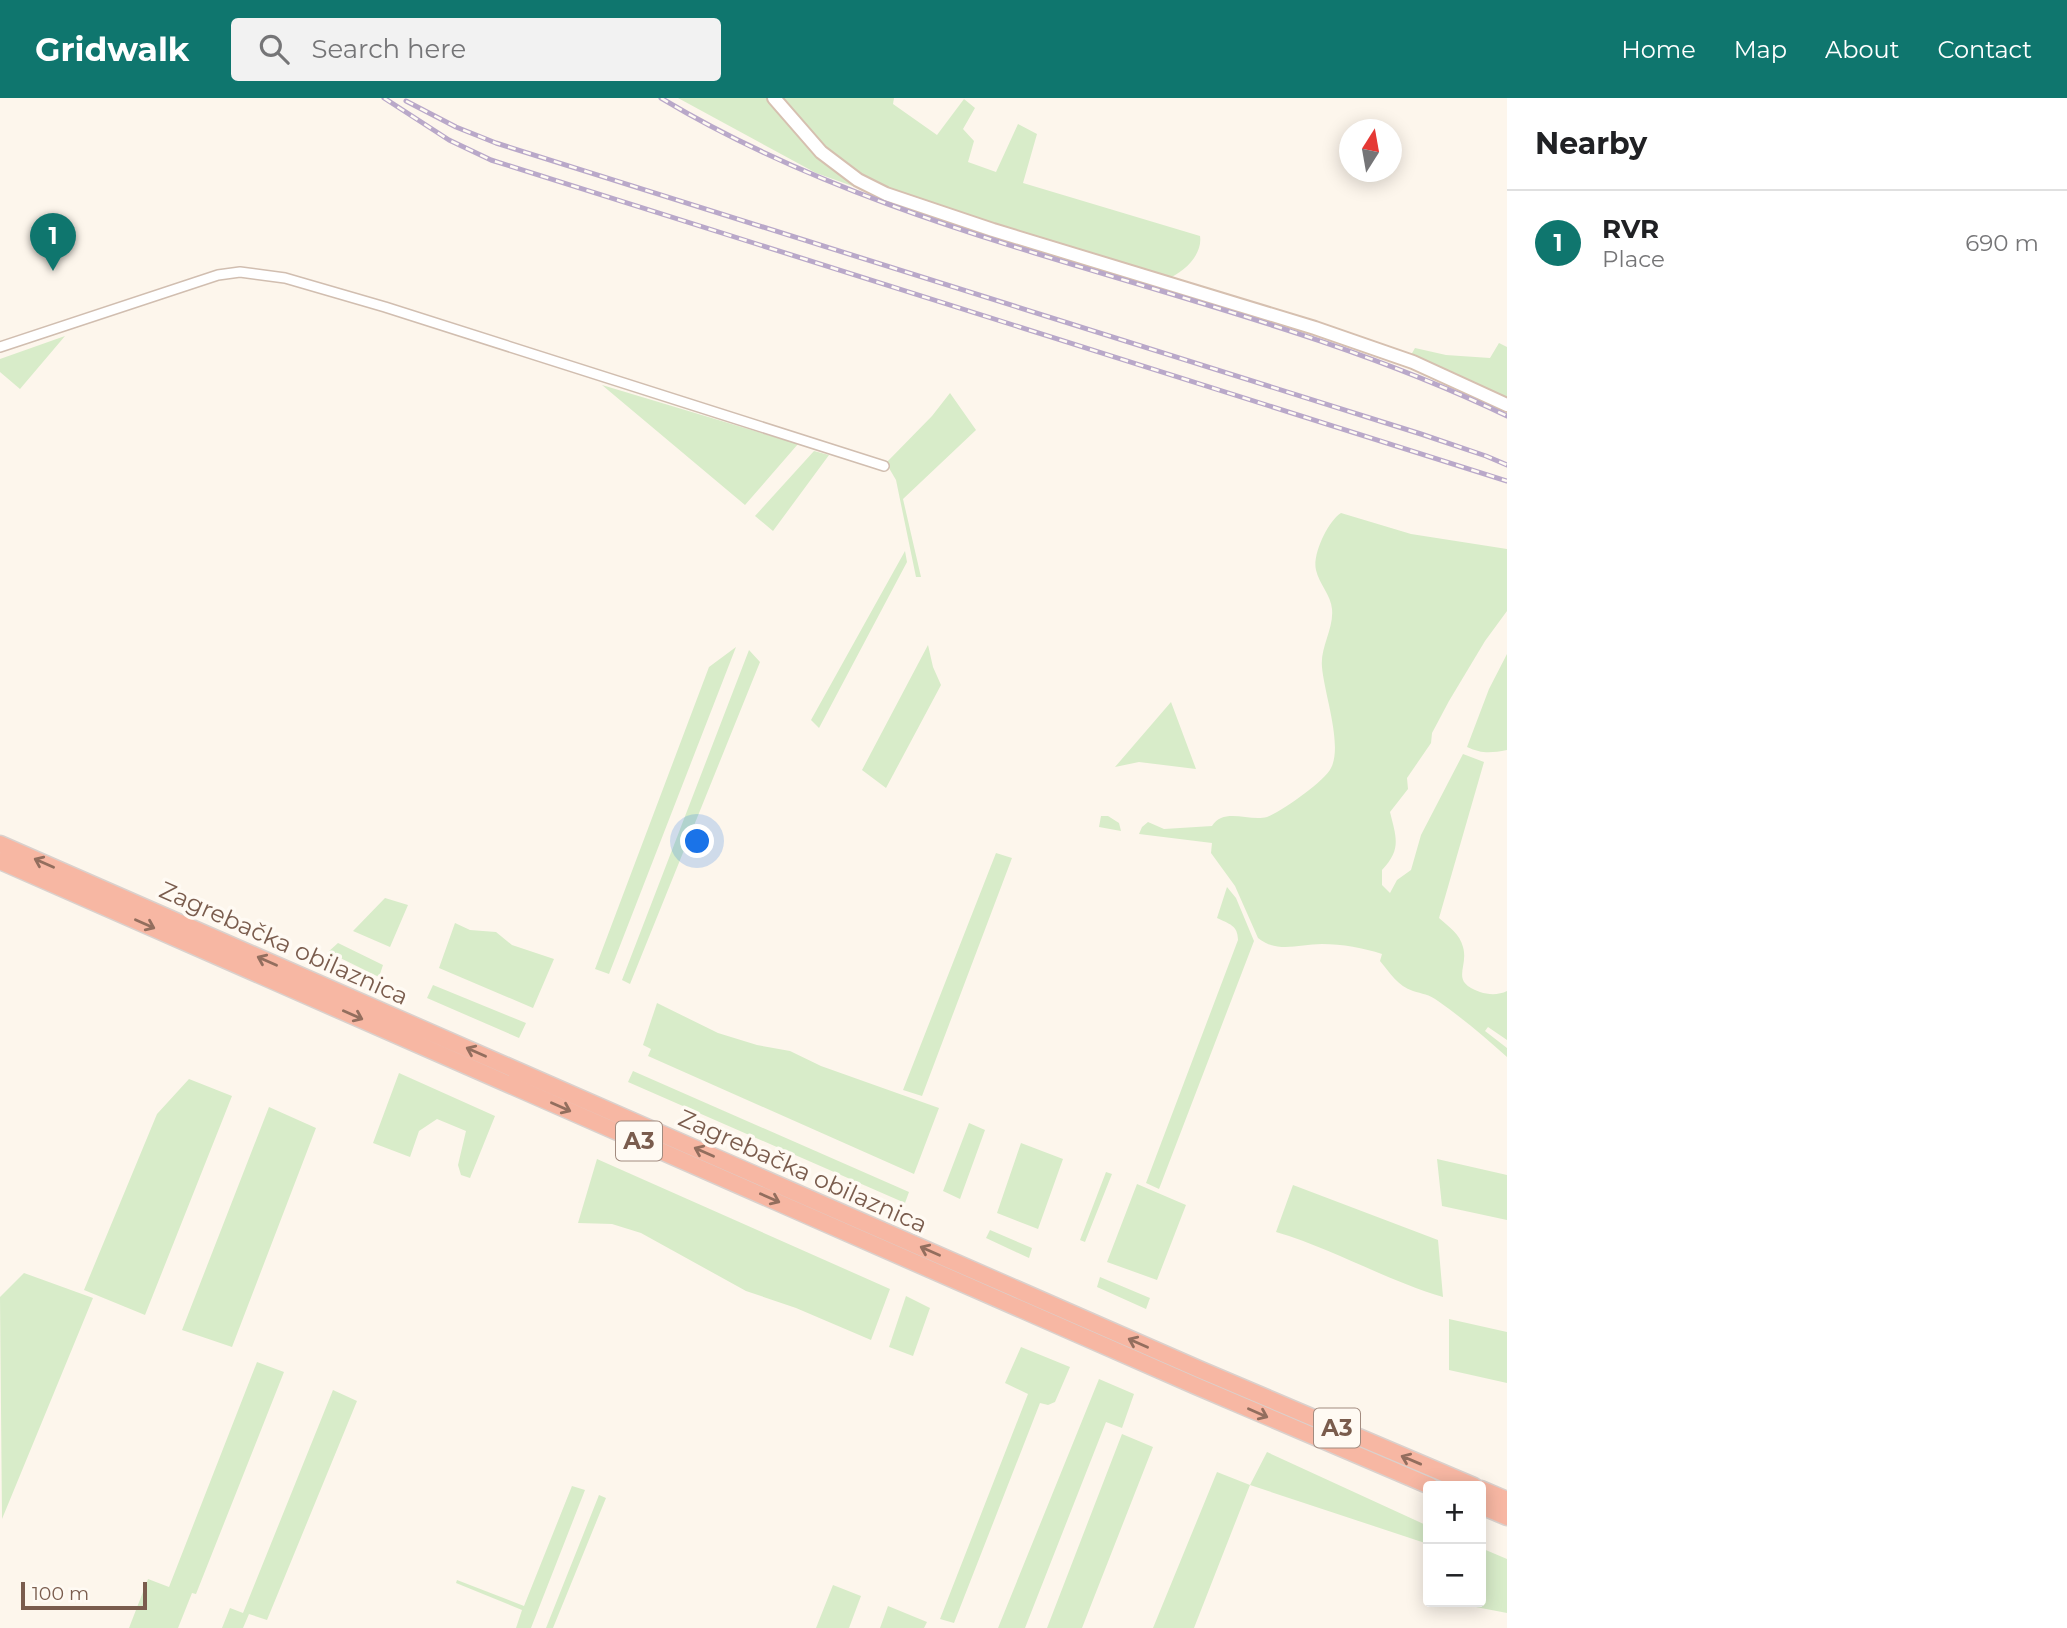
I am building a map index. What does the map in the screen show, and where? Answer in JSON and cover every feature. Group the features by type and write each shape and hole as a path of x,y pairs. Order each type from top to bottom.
{"highway":[{"name":"Zagrebačka obilaznica","path":"0,844 1201,1370 1462,1481"},
{"name":"Zagrebačka obilaznica","path":"0,861 1423,1483"},
{"path":"1486,1491 1507,1500"},
{"path":"1486,1508 1507,1517"}],"main road":[{"path":"774,98 821,152 858,180 886,194 993,230 1350,339 1425,367 1507,404"}],"street":[{"path":"0,348 218,275 240,272 264,274 385,307 884,466"}],"green space":[{"path":"678,98 769,98 807,143 889,199 816,173"},
{"path":"779,98 894,98 893,104 937,135 964,99 975,108 963,129 974,141 968,162 996,172 1018,124 1037,134 1023,183 1200,236 1198,250 1185,268 1167,279 886,191 837,161"},
{"path":"65,336 20,389 0,372 0,359"},
{"path":"1499,343 1507,347 1507,398 1411,355 1415,348 1446,355 1490,358"},
{"path":"602,385 798,444 745,505"},
{"path":"950,393 976,430 903,499 921,577 916,577 896,480 886,463 932,416"},
{"path":"814,451 829,455 773,531 755,516"},
{"path":"1341,513 1411,534 1507,549 1507,611 1485,641 1449,701 1432,733 1431,743 1407,778 1408,789 1390,812 1396,843 1393,856 1382,870 1382,885 1390,893 1397,880 1411,870 1421,835 1463,754 1484,762 1439,918 1462,942 1462,973 1465,983 1487,994 1507,991 1507,1040 1488,1027 1485,1031 1507,1048 1507,1057 1435,999 1408,989 1399,982 1380,961 1382,954 1337,945 1273,946 1258,938 1235,886 1211,853 1212,843 1139,834 1148,822 1164,829 1212,826 1217,820 1230,816 1267,817 1302,796 1331,768 1334,758 1334,733 1322,660 1332,609 1315,564 1322,539 1331,523"},
{"path":"905,551 907,562 819,728 811,720"},
{"path":"928,645 941,685 886,788 862,770"},
{"path":"736,647 609,974 595,969 709,667"},
{"path":"749,650 760,662 630,984 622,980"},
{"path":"1507,654 1507,750 1477,751 1467,747 1489,689"},
{"path":"1171,702 1196,769 1139,762 1115,767"},
{"path":"1101,816 1108,816 1119,823 1121,831 1099,827"},
{"path":"996,853 1012,858 922,1096 903,1090"},
{"path":"1227,887 1236,898 1254,941 1159,1189 1146,1183 1238,940 1235,928 1217,918"},
{"path":"385,898 408,905 390,947 353,931"},
{"path":"455,923 470,930 496,932 512,945 554,959 533,1008 439,968"},
{"path":"338,943 383,965 379,977 328,952"},
{"path":"433,985 526,1023 519,1038 427,998"},
{"path":"657,1003 718,1033 757,1045 790,1051 821,1066 939,1108 914,1174 648,1056 651,1049 643,1045"},
{"path":"633,1071 909,1192 905,1203 628,1082"},
{"path":"399,1073 495,1116 470,1178 461,1175 458,1165 466,1131 437,1119 419,1131 410,1157 373,1143"},
{"path":"189,1079 232,1096 145,1315 84,1290 157,1114"},
{"path":"269,1107 316,1128 232,1347 182,1330"},
{"path":"969,1123 985,1130 960,1199 943,1191"},
{"path":"1021,1143 1063,1159 1038,1229 997,1213"},
{"path":"597,1159 890,1289 871,1340 796,1308 746,1291 641,1233 612,1224 578,1223"},
{"path":"1437,1159 1507,1175 1507,1220 1442,1206"},
{"path":"1106,1172 1112,1174 1085,1242 1080,1240"},
{"path":"1137,1184 1186,1205 1157,1280 1107,1262"},
{"path":"1293,1185 1438,1240 1443,1297 1276,1232"},
{"path":"990,1230 1032,1248 1029,1258 986,1238"},
{"path":"24,1273 93,1298 2,1519 0,1297"},
{"path":"1100,1277 1150,1298 1146,1309 1097,1287"},
{"path":"906,1296 930,1308 913,1356 889,1347"},
{"path":"1449,1319 1507,1332 1507,1383 1449,1370"},
{"path":"1021,1347 1070,1367 1055,1402 1048,1405 1040,1403 954,1623 940,1619 1028,1394 1005,1383"},
{"path":"257,1362 284,1372 196,1594 192,1593 178,1628 129,1628 148,1579 169,1587"},
{"path":"1099,1379 1134,1394 1122,1428 1106,1422 1025,1628 998,1628"},
{"path":"333,1390 357,1401 267,1620 249,1614 243,1628 222,1628 230,1608 243,1613"},
{"path":"1122,1434 1153,1447 1082,1628 1047,1628"},
{"path":"1267,1452 1423,1524 1423,1542 1250,1485"},
{"path":"1217,1472 1250,1485 1194,1628 1153,1628"},
{"path":"572,1486 585,1490 531,1628 516,1628 522,1610 456,1583 457,1580 524,1606"},
{"path":"599,1495 606,1498 553,1628 546,1628"},
{"path":"1486,1550 1507,1559 1507,1613 1476,1607 1486,1607"},
{"path":"833,1585 861,1596 849,1628 816,1628"},
{"path":"888,1606 927,1622 924,1628 880,1628"}],"railway":[{"path":"384,98 449,140 491,160 1507,481"},
{"path":"661,98 761,151 865,196 972,233 1297,333 1403,371 1507,416"},
{"path":"406,101 456,127 496,143 1421,434 1507,465"}],"place":[{"name":"RVR","path":"53,271"}]}
